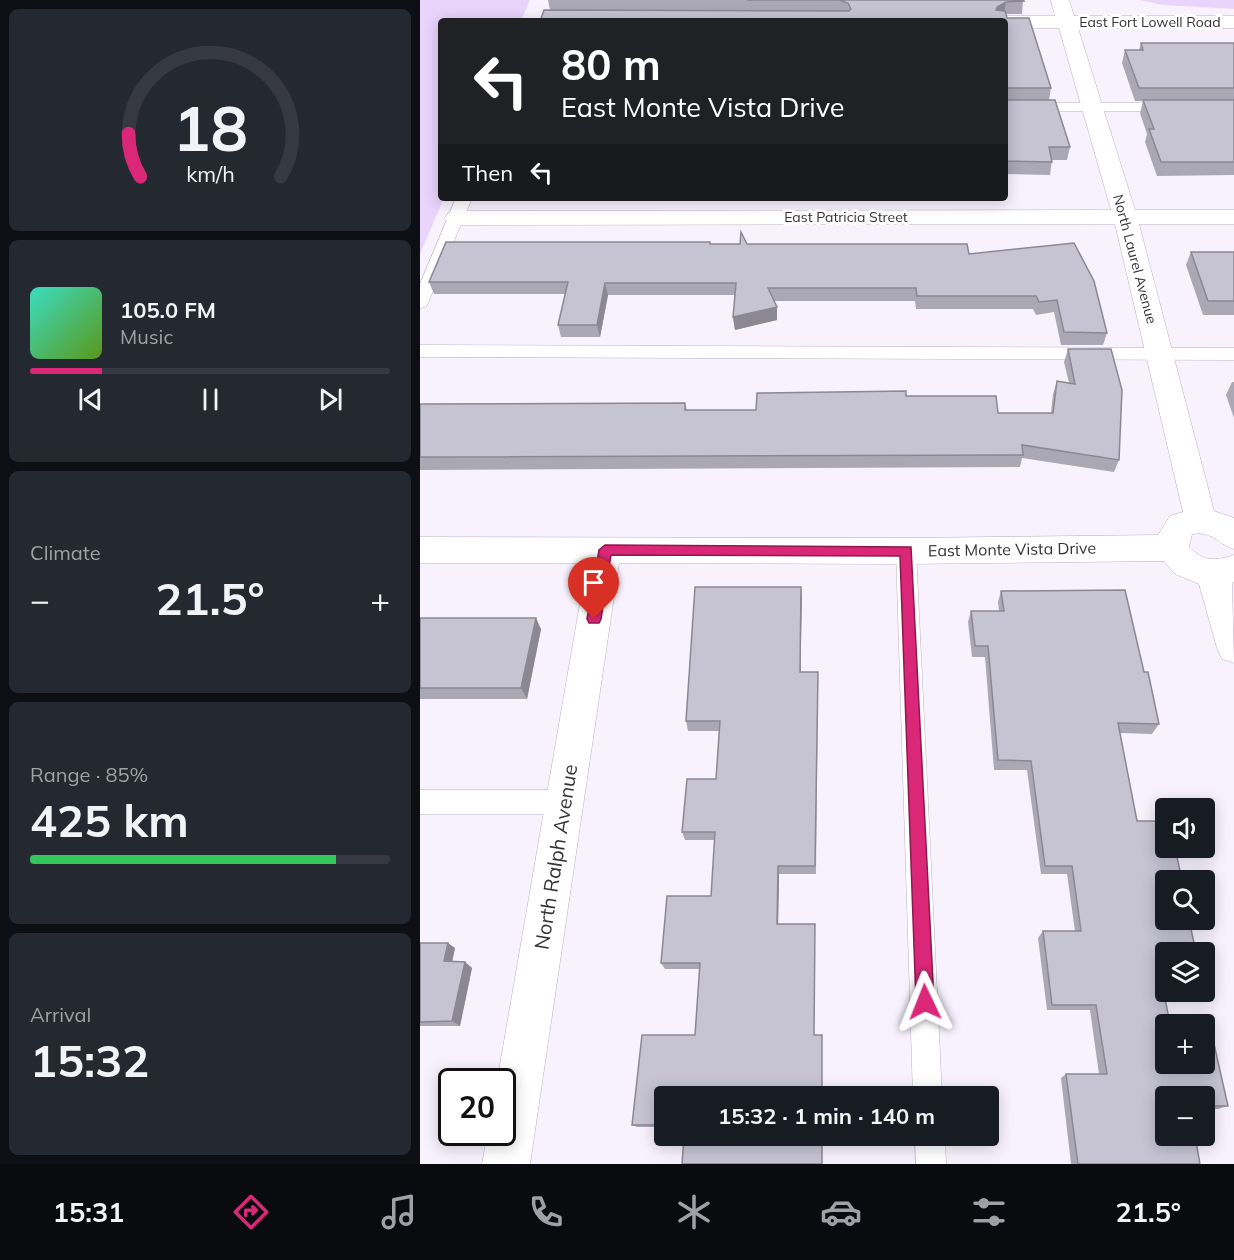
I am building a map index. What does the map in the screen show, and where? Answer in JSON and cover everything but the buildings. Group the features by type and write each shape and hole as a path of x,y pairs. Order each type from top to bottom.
{"street":[{"name":"East Fort Lowell Road","path":"1008,21 1063,11 1234,22"},
{"name":"North Laurel Avenue","path":"1063,11 1125,217 1201,520"},
{"name":"East Patricia Street","path":"461,208 1234,217"},
{"path":"1234,537 1222,526 1201,520 1181,525 1172,539 1172,548 1186,565 1196,570 1224,571 1234,648"},
{"name":"East Monte Vista Drive","path":"420,550 906,551 1172,548"},
{"name":"North Ralph Avenue","path":"506,1164 605,550"}],"lane":[{"path":"1008,106 1186,107"},
{"path":"420,303 461,208"},
{"path":"420,351 1234,354"},
{"path":"906,551 928,1086"},
{"path":"420,802 564,802"},
{"path":"930,1146 931,1164"}],"shaded area":[{"path":"420,0 530,0 522,18 438,18 438,201 443,201 420,254"},
{"path":"1140,0 1234,0 1234,9 1163,5"}],"route":[{"path":"594,619 605,550 906,551 925,1002"}]}
